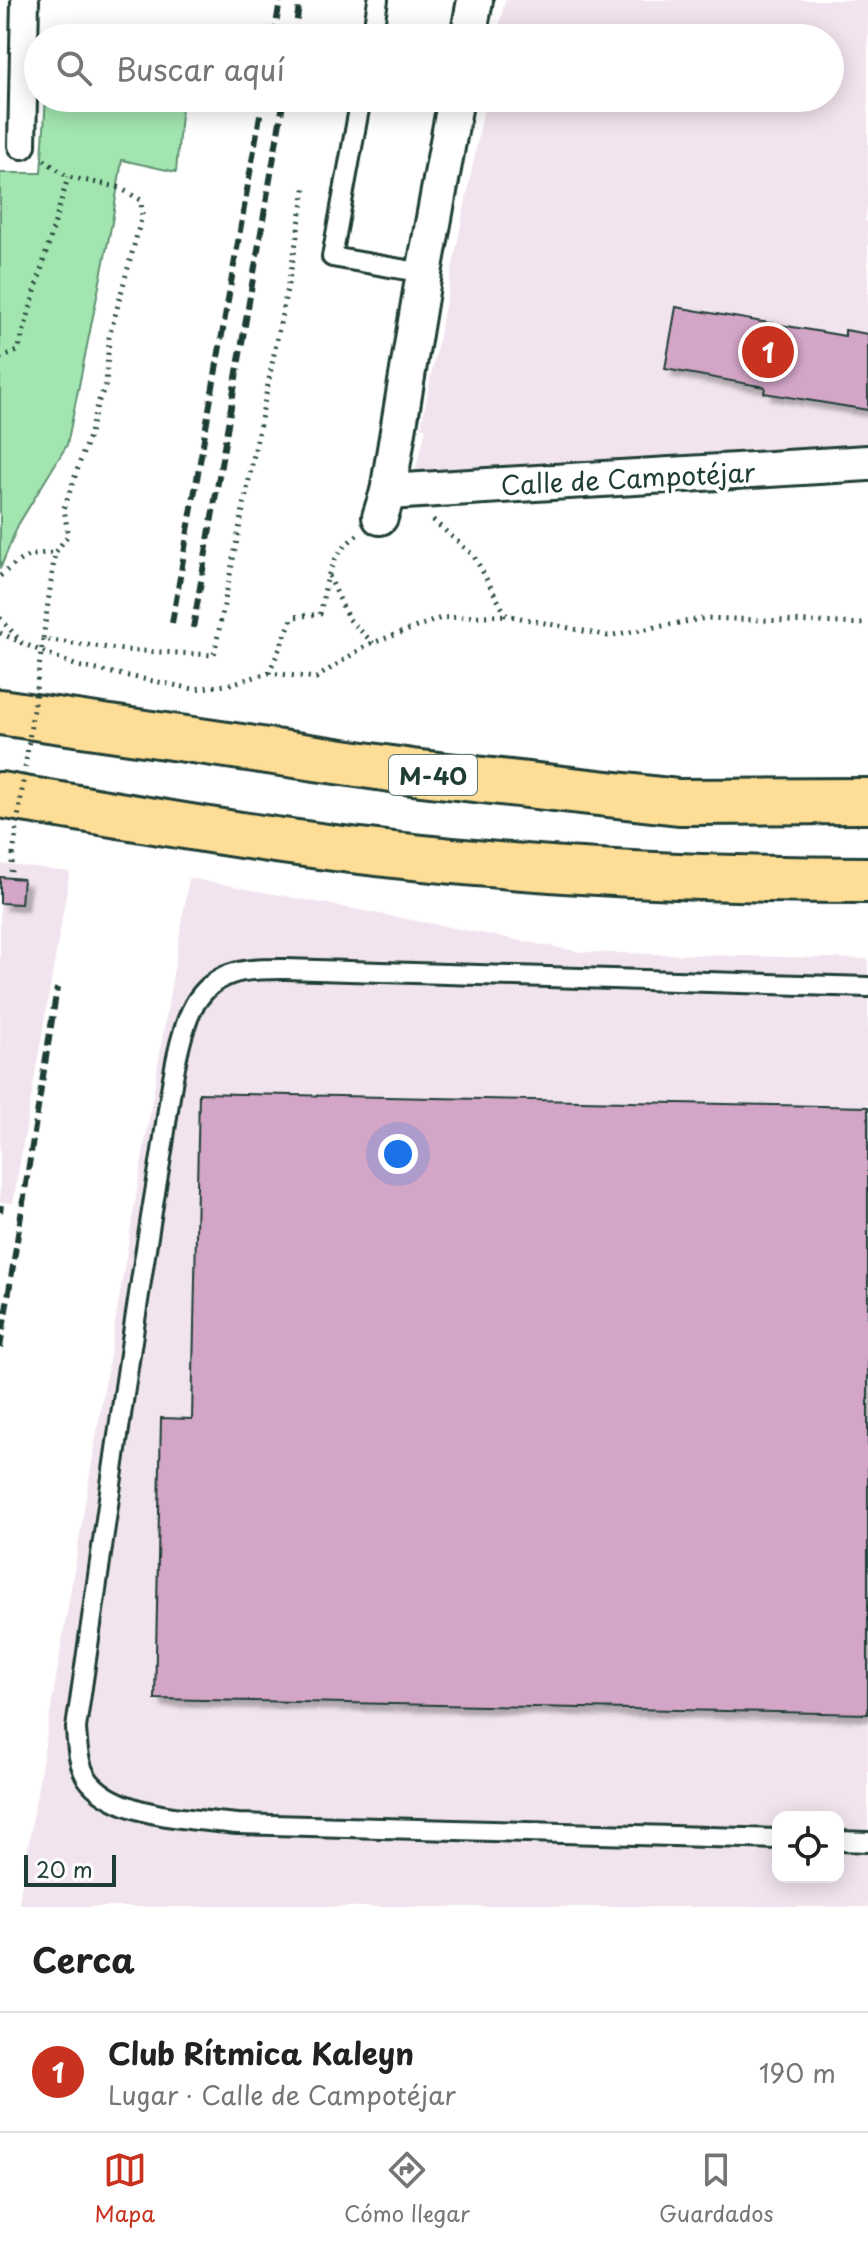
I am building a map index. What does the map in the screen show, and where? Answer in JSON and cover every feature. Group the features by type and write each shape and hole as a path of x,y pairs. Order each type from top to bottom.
{"highway":[{"name":"M-40","path":"0,712 412,772 679,802 868,801"},
{"path":"0,795 277,840 537,868 868,880"}],"street":[{"path":"25,0 25,24"},
{"path":"471,24 475,0"},
{"path":"22,145 24,48"},
{"path":"384,505 453,112"},
{"name":"Calle de Campotéjar","path":"384,505 868,463"}],"lane":[{"path":"374,24 378,0"},
{"path":"358,112 332,257 424,273"},
{"path":"772,1839 238,1824 143,1811 113,1799 89,1781 78,1756 76,1728 150,1222 178,1056 192,1008 209,986 233,972 285,969 868,987"},
{"path":"844,1841 868,1842"}],"path":[{"path":"11,872 55,553 68,535 64,508 106,384 109,338 142,216 141,200 118,187 68,177 22,145"},
{"path":"0,358 18,351 68,177"},
{"path":"43,639 124,650 214,655 306,183"},
{"path":"269,673 293,617 320,614 328,575 339,549 384,505 434,521 474,556 506,615"},
{"path":"0,576 16,561 31,554 55,553"},
{"path":"328,575 348,618 373,643"},
{"path":"0,633 77,666 194,689 226,685 269,673 316,678 373,643 441,618 506,615 608,636 706,618 868,624"},
{"path":"0,618 22,643"}],"shaded area":[{"path":"505,0 868,0 868,201 865,221 868,222 868,447 414,476 426,429 421,427 483,112 844,112 844,24 500,24"},
{"path":"0,864 70,872 13,1203 0,1202"},
{"path":"189,878 581,952 868,959 868,1907 18,1907"}],"green space":[{"path":"45,112 181,112 176,172 122,160 67,445 18,525 0,569 0,173 41,173"}],"building":[{"path":"676,307 845,336 845,330 868,334 868,410 764,393 765,387 665,369"},
{"path":"0,877 23,879 21,904 0,903"},
{"path":"199,1093 868,1107 868,1714 155,1699 161,1418 192,1419"}],"railway":[{"path":"276,24 280,0"},
{"path":"296,24 300,0"},
{"path":"172,623 261,112"},
{"path":"193,628 282,112"},
{"path":"0,1348 57,988"},
{"path":"0,1212 1,1205"}],"place":[{"name":"Club Rítmica Kaleyn","path":"768,352"}]}
